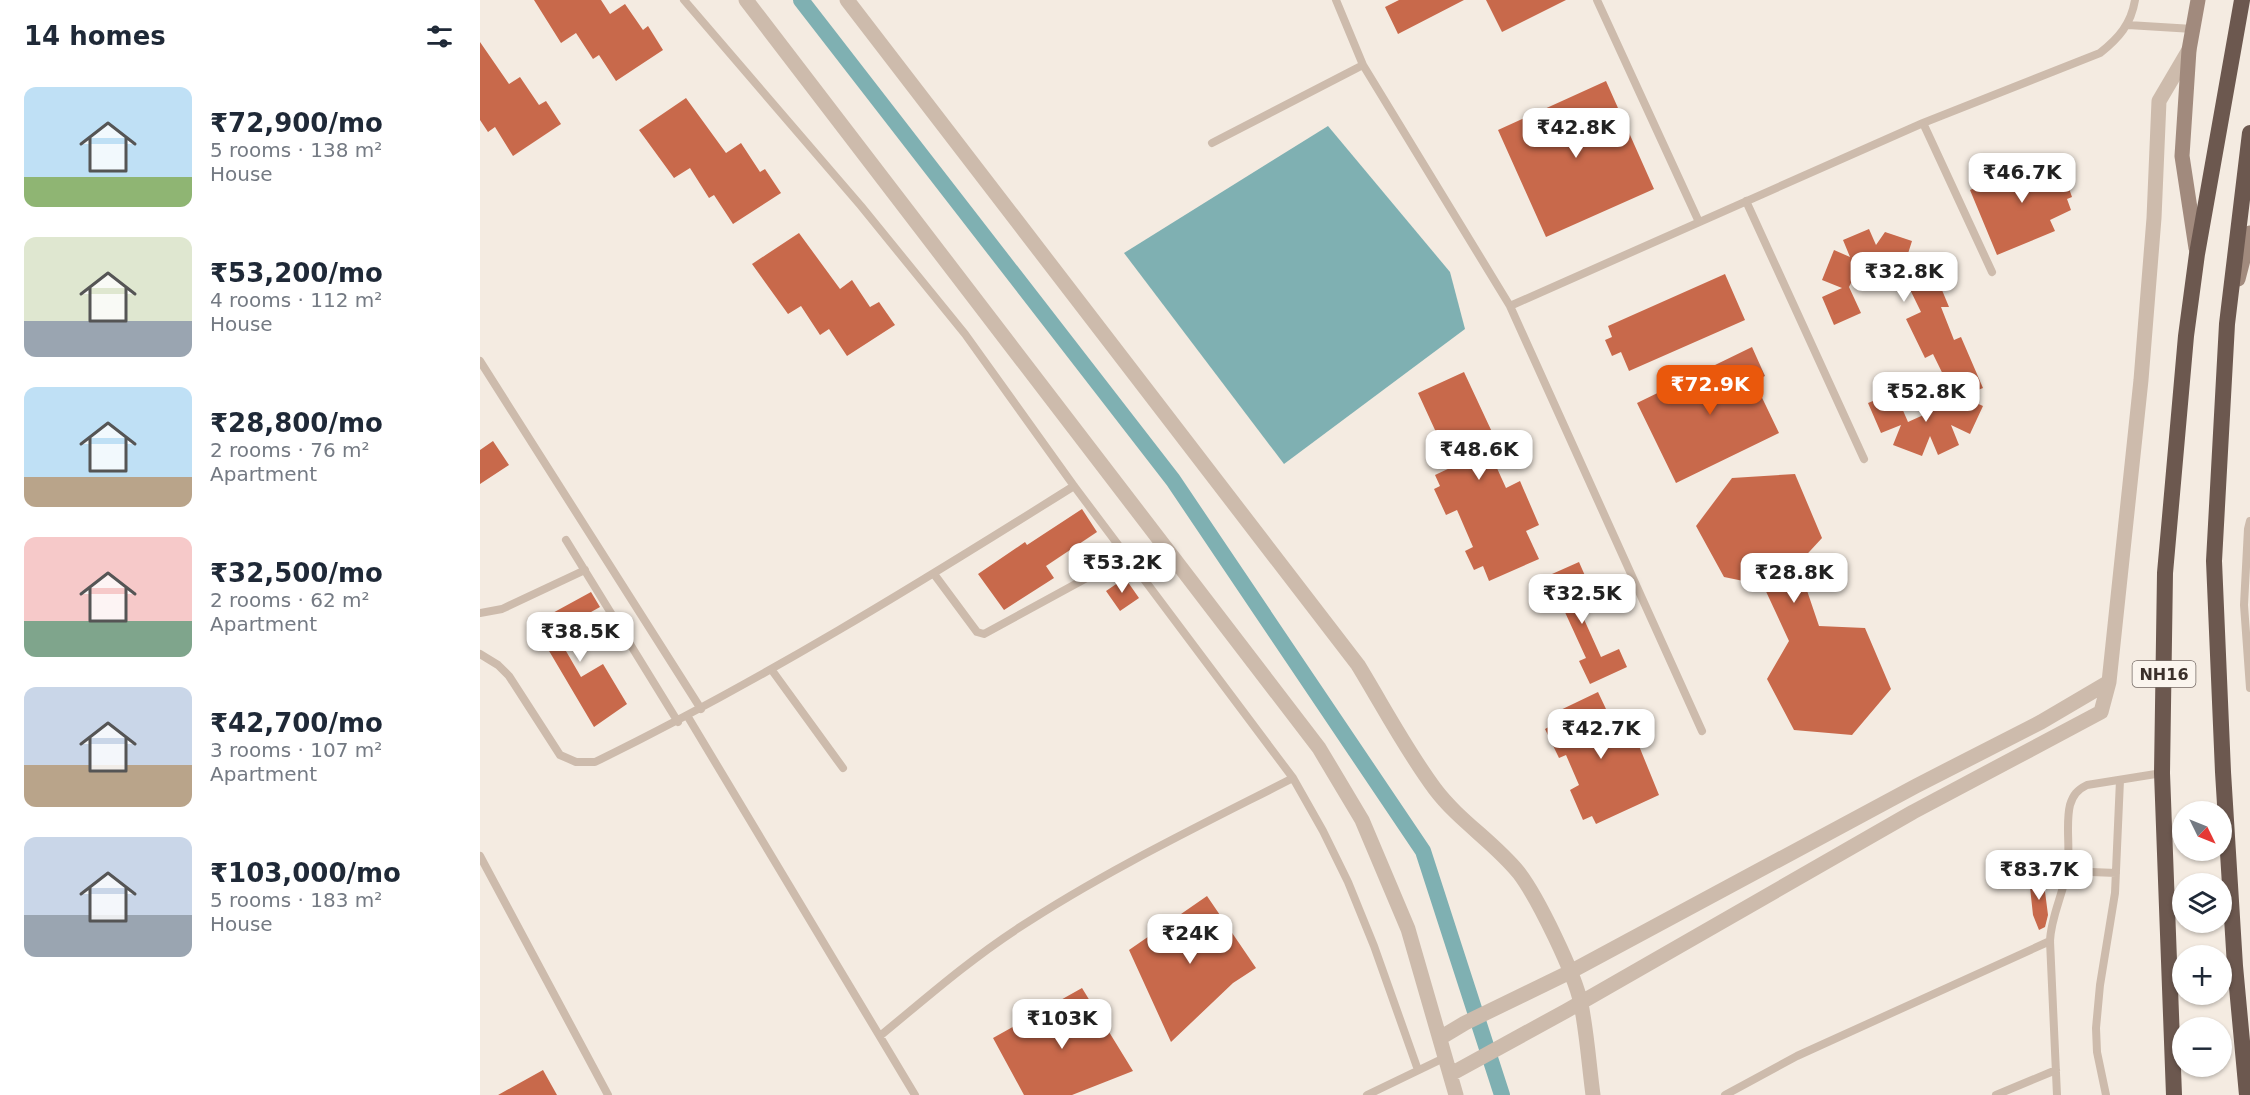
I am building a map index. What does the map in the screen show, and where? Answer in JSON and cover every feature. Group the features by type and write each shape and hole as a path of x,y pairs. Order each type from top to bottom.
{"highway":[{"name":"NH16","path":"2174,1095 2162,773 2165,573 2186,336 2197,254 2242,0"},
{"name":"NH16","path":"2247,1095 2235,966 2214,561 2227,324 2250,133"}],"main road":[{"path":"2197,254 2182,156 2189,50 2198,0"},
{"path":"2227,324 2250,233"}],"street":[{"path":"746,0 1319,748 1362,820 1408,929 1456,1095"},
{"path":"847,0 1359,665 1411,753 1436,790 1518,873 1530,889 1570,972 1581,1003 1593,1095"},
{"path":"1451,1074 1581,1003 1913,812 2101,712 2109,681 2142,369 2154,218 2159,101 2189,50"},
{"path":"1440,1038 1465,1023 1555,980 1905,792 2042,722 2109,681"}],"lane":[{"path":"684,0 861,206 965,334 1074,486 1293,778 1348,882 1374,946 1418,1070"},
{"path":"1336,0 1363,65 1510,306 1702,731"},
{"path":"1597,0 1699,222"},
{"path":"1510,306 1923,123 2100,53 2128,26 2134,0"},
{"path":"2128,26 2193,29"},
{"path":"1212,143 1363,65"},
{"path":"1923,123 1992,272"},
{"path":"1746,201 1864,459"},
{"path":"480,361 701,709"},
{"path":"480,654 504,670 554,748 561,755 576,762 595,762 688,717 934,574 1074,486"},
{"path":"2250,521 2244,604 2250,685"},
{"path":"566,540 678,722"},
{"path":"934,574 977,632 984,634 1127,556"},
{"path":"480,613 502,609 585,570"},
{"path":"771,669 843,768"},
{"path":"688,717 915,1095"},
{"path":"2057,1095 2050,941 2051,924 2067,871 2069,808 2078,789 2087,785 2162,773"},
{"path":"880,1036 961,969 1026,924 1131,861 1293,778"},
{"path":"2106,1095 2097,1052 2096,1028 2116,873 2120,780"},
{"path":"480,856 608,1095"},
{"path":"2067,871 2116,873"},
{"path":"1725,1095 1797,1056 2050,941"},
{"path":"1367,1095 1446,1057"},
{"path":"1996,1095 2056,1070"}],"water":[{"path":"1328,126 1450,272 1465,329 1284,464 1124,253"}],"building":[{"path":"534,0 601,0 610,14 625,4 643,30 648,26 663,50 616,81 599,55 593,59 576,33 561,43"},
{"path":"1399,0 1464,0 1398,34 1385,7"},
{"path":"1486,0 1566,0 1502,32"},
{"path":"480,42 509,84 520,77 539,105 546,101 561,124 513,156 495,127 488,132 480,120"},
{"path":"1606,81 1654,189 1546,237 1498,130"},
{"path":"686,98 726,153 741,143 760,172 765,169 781,193 733,224 714,195 709,198 690,168 674,178 639,130"},
{"path":"2048,155 2060,183 2066,180 2072,197 2067,199 2071,210 2050,220 2055,231 1997,255 1970,190"},
{"path":"1869,229 1876,245 1885,232 1912,241 1905,263 1927,254 1949,307 1941,307 1954,340 1961,337 1983,388 1955,399 1933,354 1925,358 1906,319 1921,312 1899,267 1888,262 1869,275 1861,263 1849,287 1861,313 1834,325 1822,297 1842,288 1822,280 1834,250 1850,257 1843,240"},
{"path":"799,233 840,289 852,280 870,307 879,302 895,325 847,356 829,329 820,335 801,306 788,314 752,264"},
{"path":"1725,274 1745,320 1629,371 1621,352 1612,356 1605,340 1612,337 1608,326"},
{"path":"1752,347 1765,376 1754,381 1779,433 1676,483 1637,403"},
{"path":"1464,372 1506,462 1496,466 1506,488 1520,481 1539,525 1526,531 1539,559 1489,581 1483,566 1474,570 1465,551 1473,547 1457,510 1446,515 1434,489 1440,486 1435,475 1452,467 1418,393"},
{"path":"1895,392 1908,422 1963,397 1983,406 1970,434 1951,425 1959,445 1938,455 1930,436 1922,456 1893,445 1901,425 1881,433 1868,403"},
{"path":"493,441 509,465 480,484 480,450"},
{"path":"1795,474 1822,538 1798,564 1819,626 1865,628 1891,689 1852,735 1794,730 1767,679 1789,641 1763,585 1724,577 1696,526 1732,478"},
{"path":"1082,509 1097,532 1046,566 1054,578 1004,610 978,574 1025,542 1027,545"},
{"path":"1579,562 1586,578 1569,586 1601,657 1619,649 1627,667 1590,684 1579,661 1586,658 1558,597 1553,600 1543,578"},
{"path":"1125,578 1139,598 1120,611 1106,591"},
{"path":"591,592 600,607 555,632 581,677 603,664 627,704 594,727 542,639 535,642 527,627"},
{"path":"1598,692 1614,726 1628,719 1659,795 1596,824 1592,816 1583,820 1570,790 1579,785 1566,755 1559,758 1545,729 1554,724 1550,715"},
{"path":"2043,876 2048,915 2045,927 2039,930 2033,915 2029,878"},
{"path":"1207,896 1256,968 1233,983 1171,1042 1129,950"},
{"path":"1082,988 1133,1071 1072,1095 1024,1095 993,1038"},
{"path":"543,1070 557,1095 498,1095"}],"waterway":[{"path":"801,0 1173,480 1423,851 1502,1095"}]}
